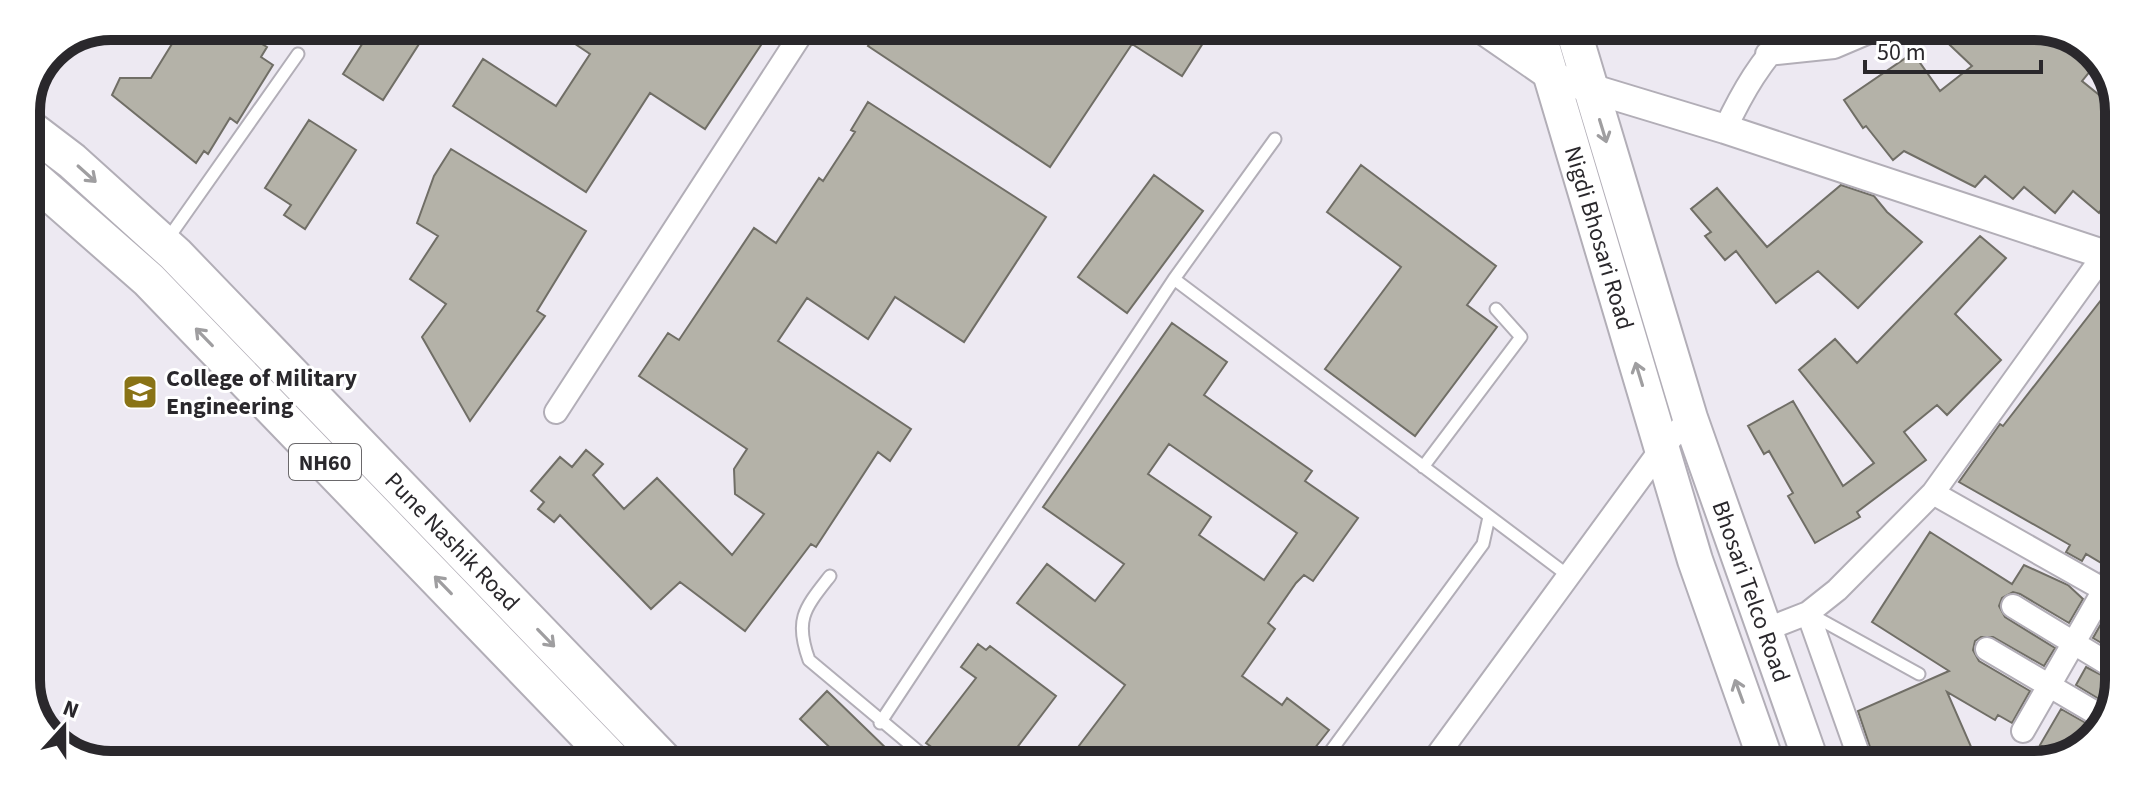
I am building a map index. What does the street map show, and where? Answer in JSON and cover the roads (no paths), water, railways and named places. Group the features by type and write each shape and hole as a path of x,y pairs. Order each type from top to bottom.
{"highway":[{"name":"Pune Nashik Road","path":"40,137 72,161 164,244 654,751"},
{"name":"Pune Nashik Road","path":"40,184 149,280 603,751"}],"main road":[{"name":"Nigdi Bhosari Road","path":"1540,40 1662,448"},
{"name":"Nigdi Bhosari Road","path":"1576,40 1690,418"},
{"name":"Bhosari Telco Road","path":"1690,418 1762,631 1807,751"},
{"name":"Bhosari Telco Road","path":"1662,448 1723,646 1762,751"}],"street":[{"path":"556,412 797,40"},
{"path":"1498,40 1550,76 1725,129 2105,255"},
{"path":"1725,129 1747,84 1767,54 1781,40"},
{"path":"1767,54 1834,47 1850,40"},
{"path":"1762,631 1808,613 1837,590 1933,493 2105,265"},
{"path":"1441,751 1662,448 1690,418"},
{"path":"1933,493 2105,582"},
{"path":"2023,731 2105,596"},
{"path":"2013,606 2105,662"},
{"path":"1808,613 1857,751"},
{"path":"1987,649 2097,713"}],"lane":[{"path":"164,244 298,54"},
{"path":"880,723 1174,279 1275,139"},
{"path":"1174,279 1570,577"},
{"path":"1423,467 1521,337 1496,309"},
{"path":"1331,751 1483,544 1489,517"},
{"path":"830,576 807,605 802,618 802,640 809,660 917,751"},
{"path":"1808,613 1919,674"}],"place":[{"name":"College of Military Engineering","path":"140,392"}]}
